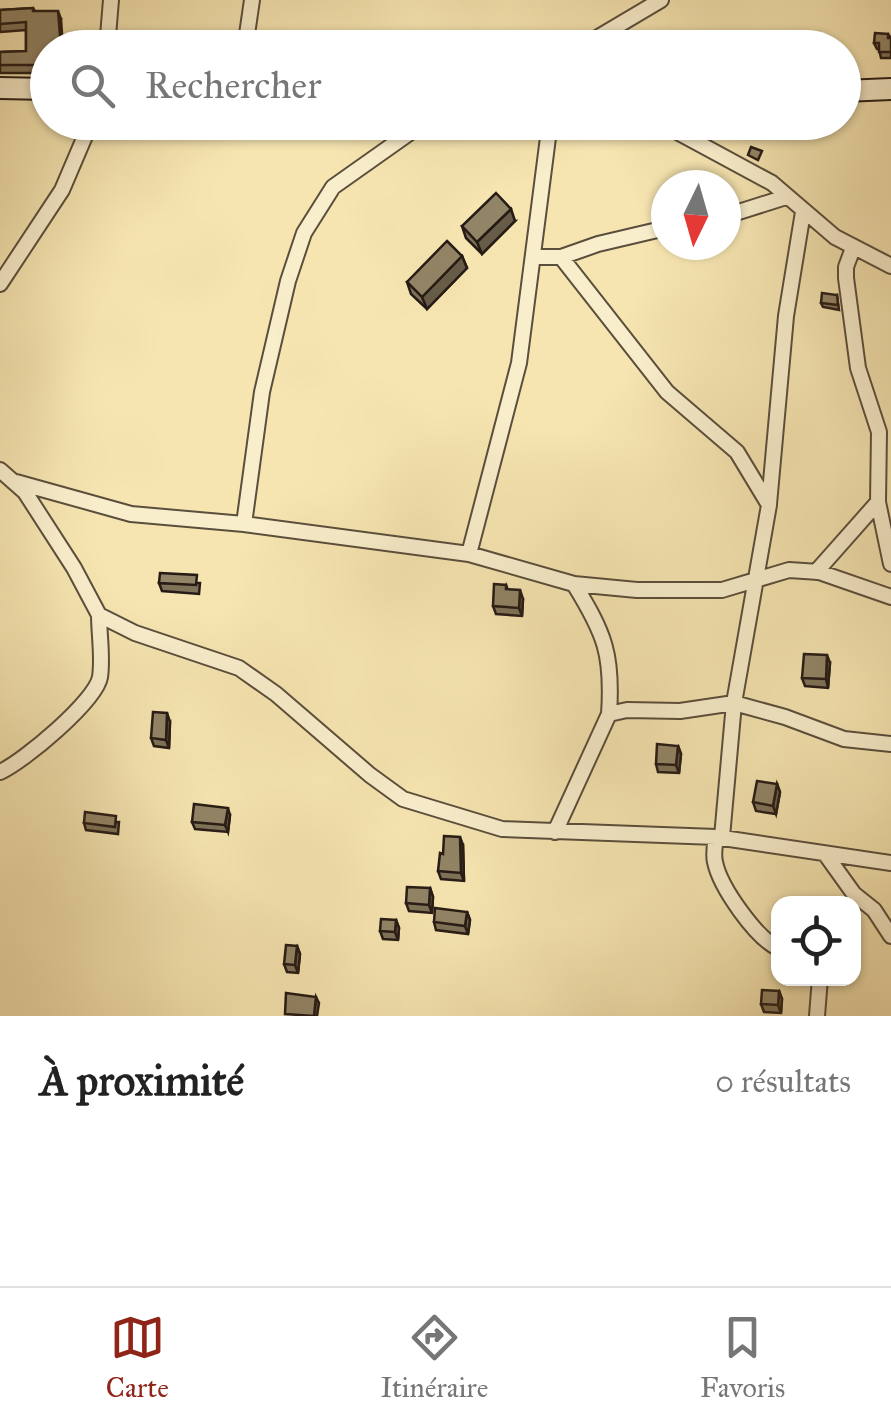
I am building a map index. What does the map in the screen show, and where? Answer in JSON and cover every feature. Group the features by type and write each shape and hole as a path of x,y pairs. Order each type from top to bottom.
{"street":[{"path":"108,30 111,0"},
{"path":"248,30 252,0"},
{"path":"610,30 661,0"},
{"path":"0,88 30,89"},
{"path":"861,89 891,88"},
{"path":"0,284 62,190 83,140"},
{"path":"244,524 262,392 288,281 304,233 333,187 400,140"},
{"path":"469,554 520,363 548,140"},
{"path":"692,140 772,183 803,212 853,248 891,266"},
{"path":"741,211 786,197"},
{"path":"771,944 734,901 714,861 734,703 769,505 786,316 803,212"},
{"path":"533,257 561,257 651,232"},
{"path":"853,248 846,278 858,368 879,432 878,502 891,564"},
{"path":"561,257 667,392 737,452 769,505"},
{"path":"0,470 25,492 99,615 100,682 32,753 0,772"},
{"path":"13,482 132,514 244,524 469,554 574,584 722,590 781,570 816,572 891,598"},
{"path":"816,572 878,502"},
{"path":"555,832 609,714 612,672 606,644 574,584"},
{"path":"99,615 135,633 239,668 403,799 502,829 718,837 891,862"},
{"path":"609,714 627,710 680,711 734,703 785,716 844,740 891,744"},
{"path":"826,854 891,936"},
{"path":"817,1016 819,986"}],"building":[{"path":"0,10 58,11 60,30 30,30 30,65 0,65 0,52 26,51 26,22 0,24"},
{"path":"875,33 888,34 891,52 879,52 879,43 874,43"},
{"path":"751,147 762,151 758,160 748,155"},
{"path":"496,193 511,209 477,242 462,226"},
{"path":"447,241 462,256 422,297 407,282"},
{"path":"822,293 837,295 838,305 821,303"},
{"path":"160,573 197,575 196,585 159,583"},
{"path":"494,584 520,590 519,608 493,606"},
{"path":"804,654 827,655 826,679 802,678"},
{"path":"153,712 167,713 166,740 151,738"},
{"path":"657,744 678,746 676,765 656,764"},
{"path":"757,781 777,784 773,806 753,802"},
{"path":"194,804 228,808 225,825 192,822"},
{"path":"85,812 116,816 115,827 84,823"},
{"path":"444,836 460,837 461,873 438,871"},
{"path":"407,887 430,888 429,905 406,903"},
{"path":"435,908 467,912 465,926 434,922"},
{"path":"381,919 396,920 395,932 380,931"},
{"path":"286,945 297,946 295,965 284,964"},
{"path":"762,990 779,991 778,1005 761,1004"},
{"path":"286,993 316,997 314,1016 285,1014"}]}
